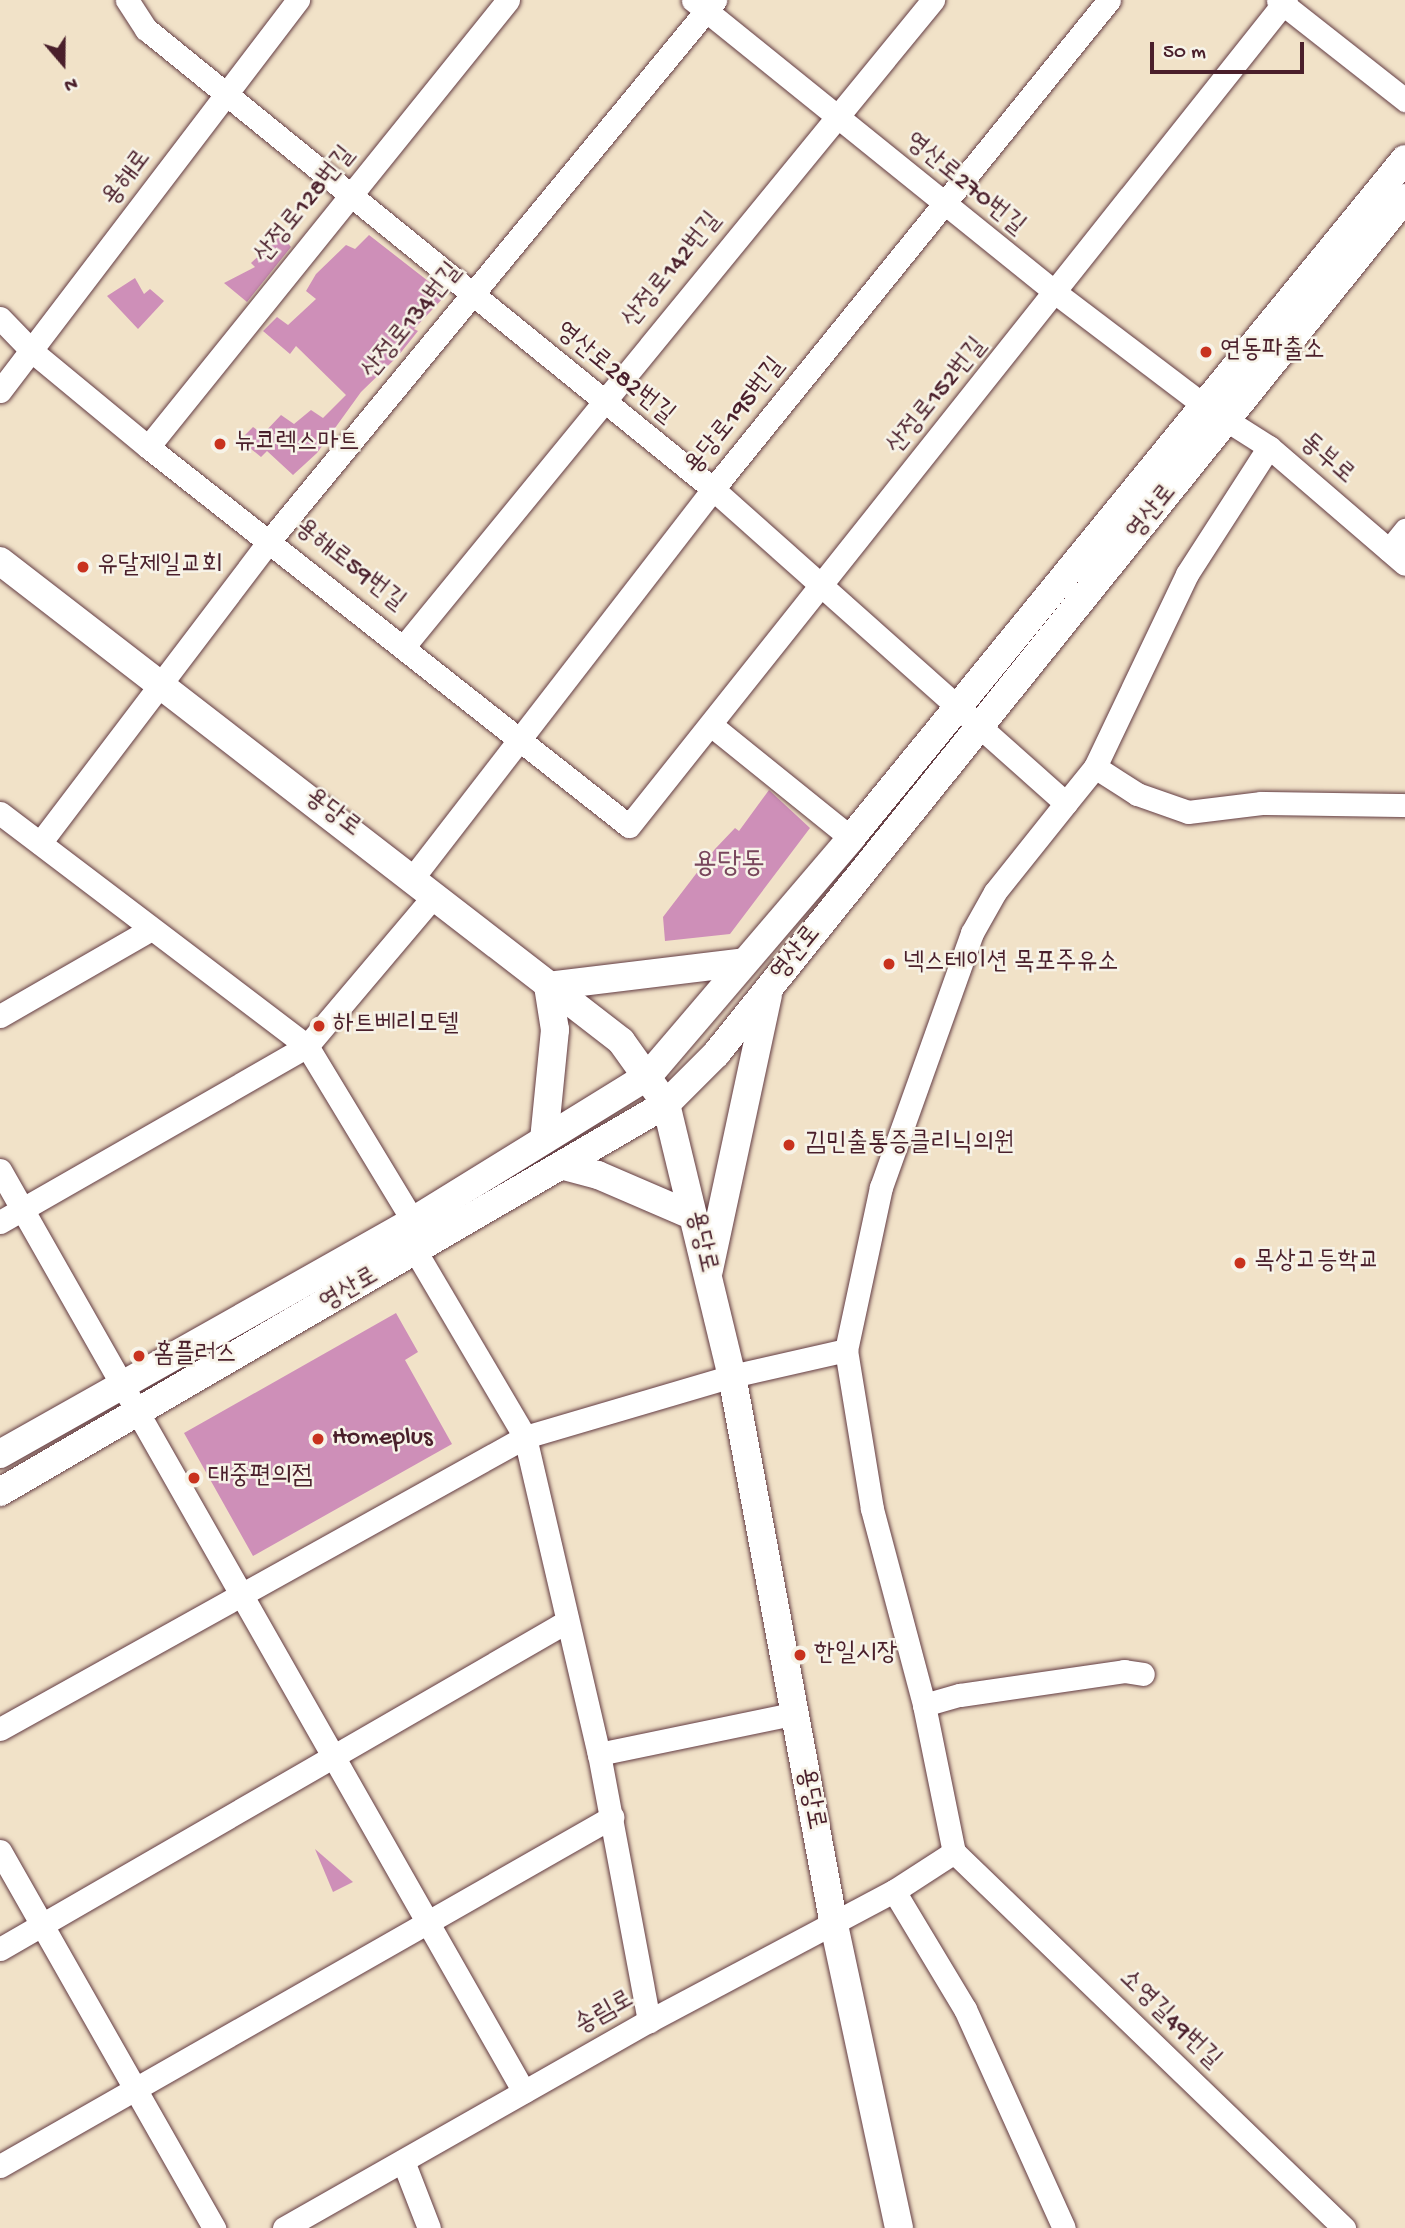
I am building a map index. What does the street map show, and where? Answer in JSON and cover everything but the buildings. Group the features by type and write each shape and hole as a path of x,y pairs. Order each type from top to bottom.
{"street":[{"name":"영산로282번길","path":"127,0 146,29 713,489 1066,803"},
{"name":"용해로","path":"0,391 33,352 298,0"},
{"name":"산정로128번길","path":"148,447 508,0"},
{"name":"산정로142번길","path":"405,645 933,0"},
{"name":"용당로195번길","path":"414,876 713,489 945,207 1109,0"},
{"path":"1283,1 1405,100"},
{"name":"산정로152번길","path":"629,826 1056,293 1283,1"},
{"name":"영산로270번길","path":"704,4 945,207 1217,413"},
{"name":"산정로134번길","path":"40,842 163,686 271,540 704,4"},
{"name":"영산로","path":"0,1492 564,1166 666,1104 716,1054 981,726 1405,159"},
{"name":"영산로","path":"0,1454 413,1221 648,1076 851,838 957,706 1405,198"},
{"name":"용해로59번길","path":"0,318 33,352 148,447 405,645 629,826"},
{"name":"동부로","path":"1217,413 1269,447 1397,557"},
{"path":"954,1852 924,1705 872,1509 846,1350 881,1187 972,933 995,892 1095,767 1182,583 1269,447"},
{"path":"1397,557 1405,530"},
{"name":"용당로","path":"0,561 414,876 432,898 621,1041 666,1104 732,1377 833,1920 899,2228"},
{"path":"711,725 851,838"},
{"path":"1095,767 1136,794 1188,812 1261,803 1405,805"},
{"path":"0,813 307,1046 413,1221 416,1252 525,1437 566,1622 599,1754 649,2021"},
{"path":"0,1222 307,1046 432,898"},
{"path":"0,1016 151,929"},
{"path":"544,1140 555,1030 548,986 745,962"},
{"path":"708,1276 770,988"},
{"path":"564,1166 598,1175 693,1216"},
{"path":"0,1170 124,1384 333,1758 430,1922 524,2092"},
{"path":"0,1729 525,1437 732,1377 846,1350"},
{"path":"0,1948 566,1622"},
{"path":"924,1705 960,1695 1124,1671 1143,1674"},
{"path":"599,1754 793,1714"},
{"path":"0,2166 612,1817"},
{"path":"0,1851 214,2228"},
{"name":"송림로","path":"285,2228 649,2021 833,1920 894,1891 954,1852"},
{"name":"소영길49번길","path":"954,1852 1344,2228"},
{"path":"894,1891 965,2009 1064,2228"},
{"path":"403,2161 429,2228"}],"place":[{"name":"연동파출소","path":"1206,352"},
{"name":"뉴코렉스마트","path":"220,444"},
{"name":"유달제일교회","path":"83,567"},
{"name":"넥스테이션 목포주유소","path":"889,964"},
{"name":"하트베리모텔","path":"319,1026"},
{"name":"김민출통증클리닉의원","path":"789,1145"},
{"name":"목상고등학교","path":"1240,1263"},
{"name":"홈플러스","path":"139,1356"},
{"name":"Homeplus","path":"318,1439"},
{"name":"대중편의점","path":"194,1478"},
{"name":"한일시장","path":"800,1655"}],"district":[{"name":"용당동","path":"729,866"}]}
